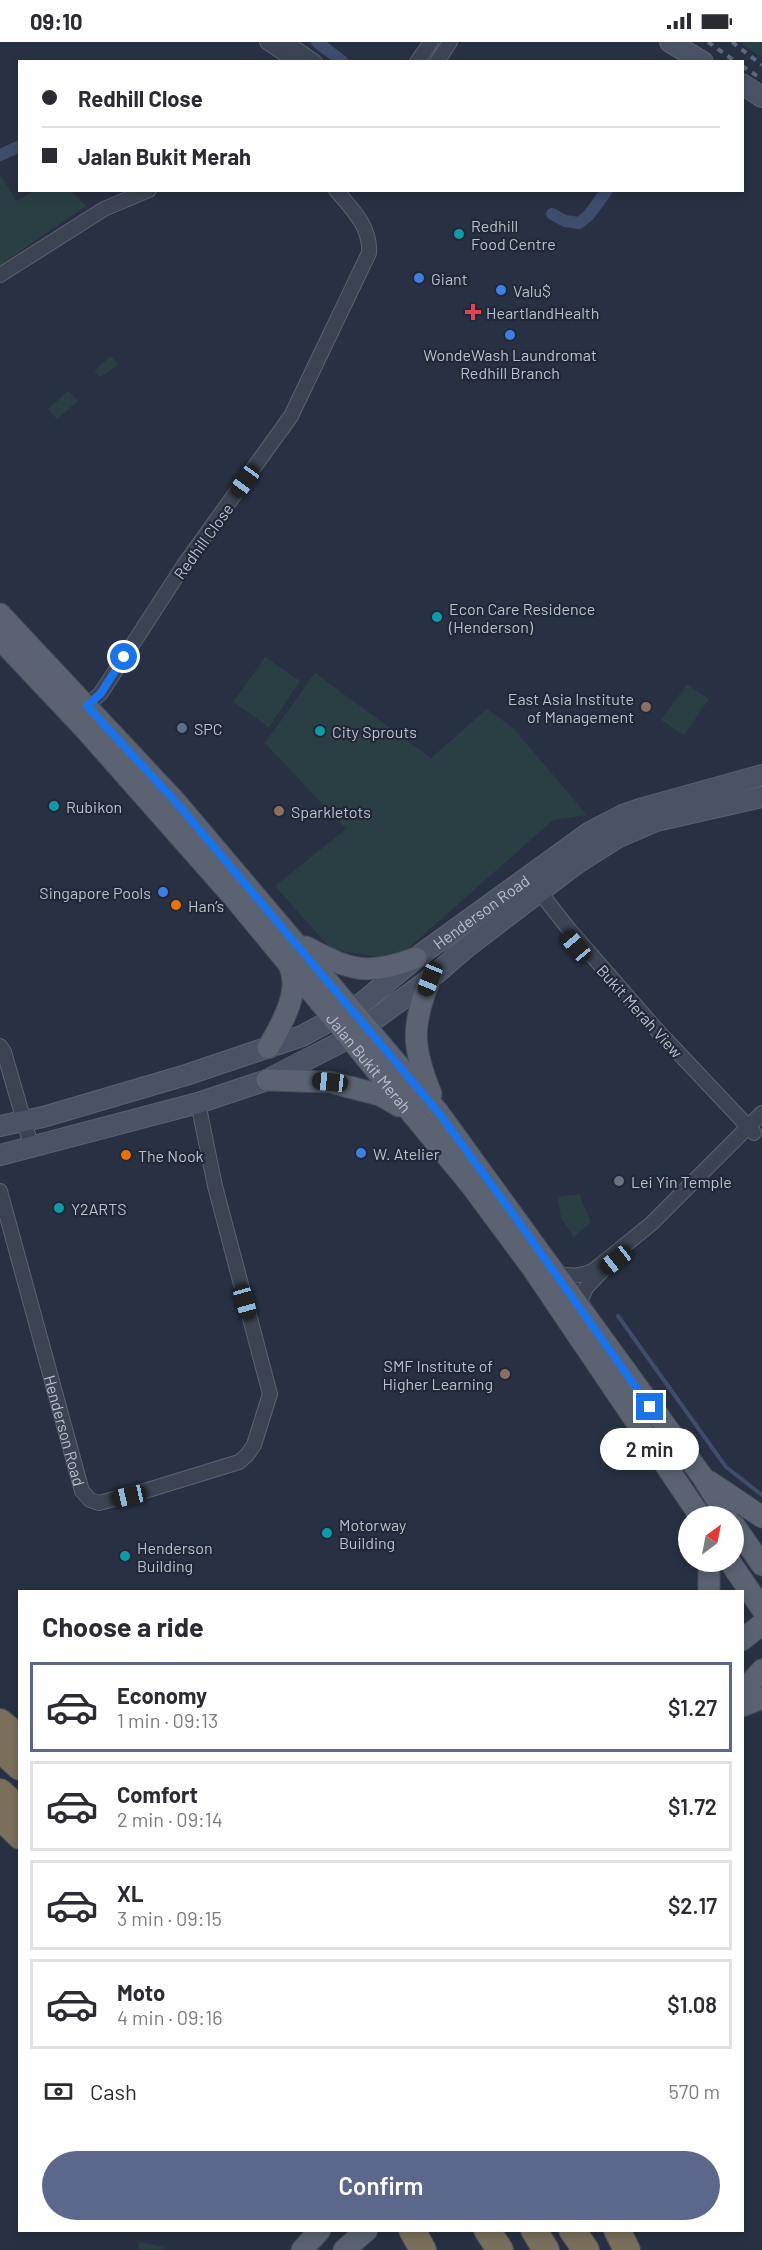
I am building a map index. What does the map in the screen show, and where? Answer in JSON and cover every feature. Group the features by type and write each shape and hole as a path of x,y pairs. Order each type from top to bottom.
{"highway":[{"path":"0,1722 18,1737"},
{"path":"0,1749 18,1765"},
{"path":"0,1792 18,1808"},
{"path":"0,1816 18,1834"},
{"path":"413,2232 423,2250"},
{"path":"489,2232 500,2250"},
{"path":"535,2232 546,2250"},
{"path":"573,2232 586,2250"},
{"path":"618,2232 627,2250"}],"main road":[{"path":"670,42 700,60"},
{"path":"744,85 762,97"},
{"name":"Jalan Bukit Merah","path":"0,614 175,801 438,1112 702,1476 721,1506"},
{"name":"Jalan Bukit Merah","path":"0,639 139,790 235,899 504,1228 693,1506"},
{"name":"Henderson Road","path":"0,1126 186,1075 302,1036 352,1009 416,958 564,850 609,821 643,808 762,775"},
{"name":"Henderson Road","path":"0,1155 198,1102 267,1080 349,1038 430,979 467,947 576,864 638,827 762,797"},
{"path":"295,941 344,965 368,969 389,969 416,958"},
{"path":"268,1048 288,1009 293,974 289,965"},
{"path":"430,979 422,1000 415,1034 417,1056 438,1112"},
{"path":"267,1080 310,1080 362,1089 380,1095 410,1113"},
{"path":"702,1476 762,1517"},
{"path":"744,1540 762,1564"},
{"path":"709,1590 710,1572"},
{"path":"737,1572 762,1609"},
{"path":"744,1638 762,1624"},
{"path":"744,1690 762,1670"},
{"path":"744,1705 762,1698"},
{"path":"302,2250 318,2232"},
{"path":"344,2250 363,2232"}],"street":[{"path":"267,42 293,60"},
{"path":"286,42 312,60"},
{"path":"418,60 431,42"},
{"path":"438,60 450,42"},
{"path":"0,275 104,209 144,192"},
{"name":"Redhill Close","path":"87,706 101,693 184,565 291,416 369,254 370,241 367,231 353,209 338,192"},
{"name":"Redhill Close","path":"352,192 353,209"},
{"name":"Bukit Merah View","path":"546,886 544,892 546,900 568,928 656,1029 752,1131"},
{"name":"Bukit Merah View","path":"529,900 541,904 639,1018 752,1131"},
{"path":"0,1046 4,1052 31,1145"},
{"name":"Henderson Road","path":"0,1191 82,1491 90,1500 99,1503 239,1461 254,1445 270,1395 215,1186 198,1102"},
{"path":"578,1306 590,1282 690,1197 752,1131 762,1113"},
{"path":"556,1274 584,1275 594,1270 651,1224 752,1131"}],"green space":[{"path":"740,42 762,42 762,58"},
{"path":"0,174 16,201 31,192 72,192 86,206 0,265"},
{"path":"111,356 118,365 100,377 94,371"},
{"path":"68,391 78,401 57,419 48,409"},
{"path":"265,657 300,681 269,727 233,702"},
{"path":"315,673 431,758 487,709 514,729 587,815 553,820 395,960 331,949 275,886 346,829 265,743"},
{"path":"687,684 709,699 684,735 661,720"},
{"path":"579,1194 591,1222 574,1237 561,1218 558,1197"},
{"path":"139,2242 163,2247 162,2250 138,2250"}],"waterway":[{"path":"317,42 340,60"},
{"path":"0,155 18,147"},
{"path":"552,214 565,221 579,223 589,215 606,192"},
{"path":"618,1316 726,1467 762,1495"}],"railway":[{"path":"708,42 733,60"},
{"path":"732,42 762,65"},
{"path":"744,67 762,79"}],"place":[{"name":"Redhill Food Centre","path":"459,234"},
{"name":"Giant","path":"419,278"},
{"name":"Valu$","path":"501,290"},
{"name":"HeartlandHealth","path":"473,312"},
{"name":"WondeWash Laundromat Redhill Branch","path":"510,335"},
{"name":"Econ Care Residence (Henderson)","path":"437,617"},
{"name":"East Asia Institute of Management","path":"646,707"},
{"name":"SPC","path":"182,728"},
{"name":"City Sprouts","path":"320,731"},
{"name":"Rubikon","path":"54,806"},
{"name":"Sparkletots","path":"279,811"},
{"name":"Singapore Pools","path":"163,892"},
{"name":"Han’s","path":"176,905"},
{"name":"W. Atelier","path":"361,1153"},
{"name":"The Nook","path":"126,1155"},
{"name":"Lei Yin Temple","path":"619,1181"},
{"name":"Y2ARTS","path":"59,1208"},
{"name":"SMF Institute of Higher Learning","path":"505,1374"},
{"name":"Motorway Building","path":"327,1533"},
{"name":"Henderson Building","path":"125,1556"}],"route":[{"path":"124,657 101,693 87,706 175,801 345,999 438,1112 650,1407"}]}
